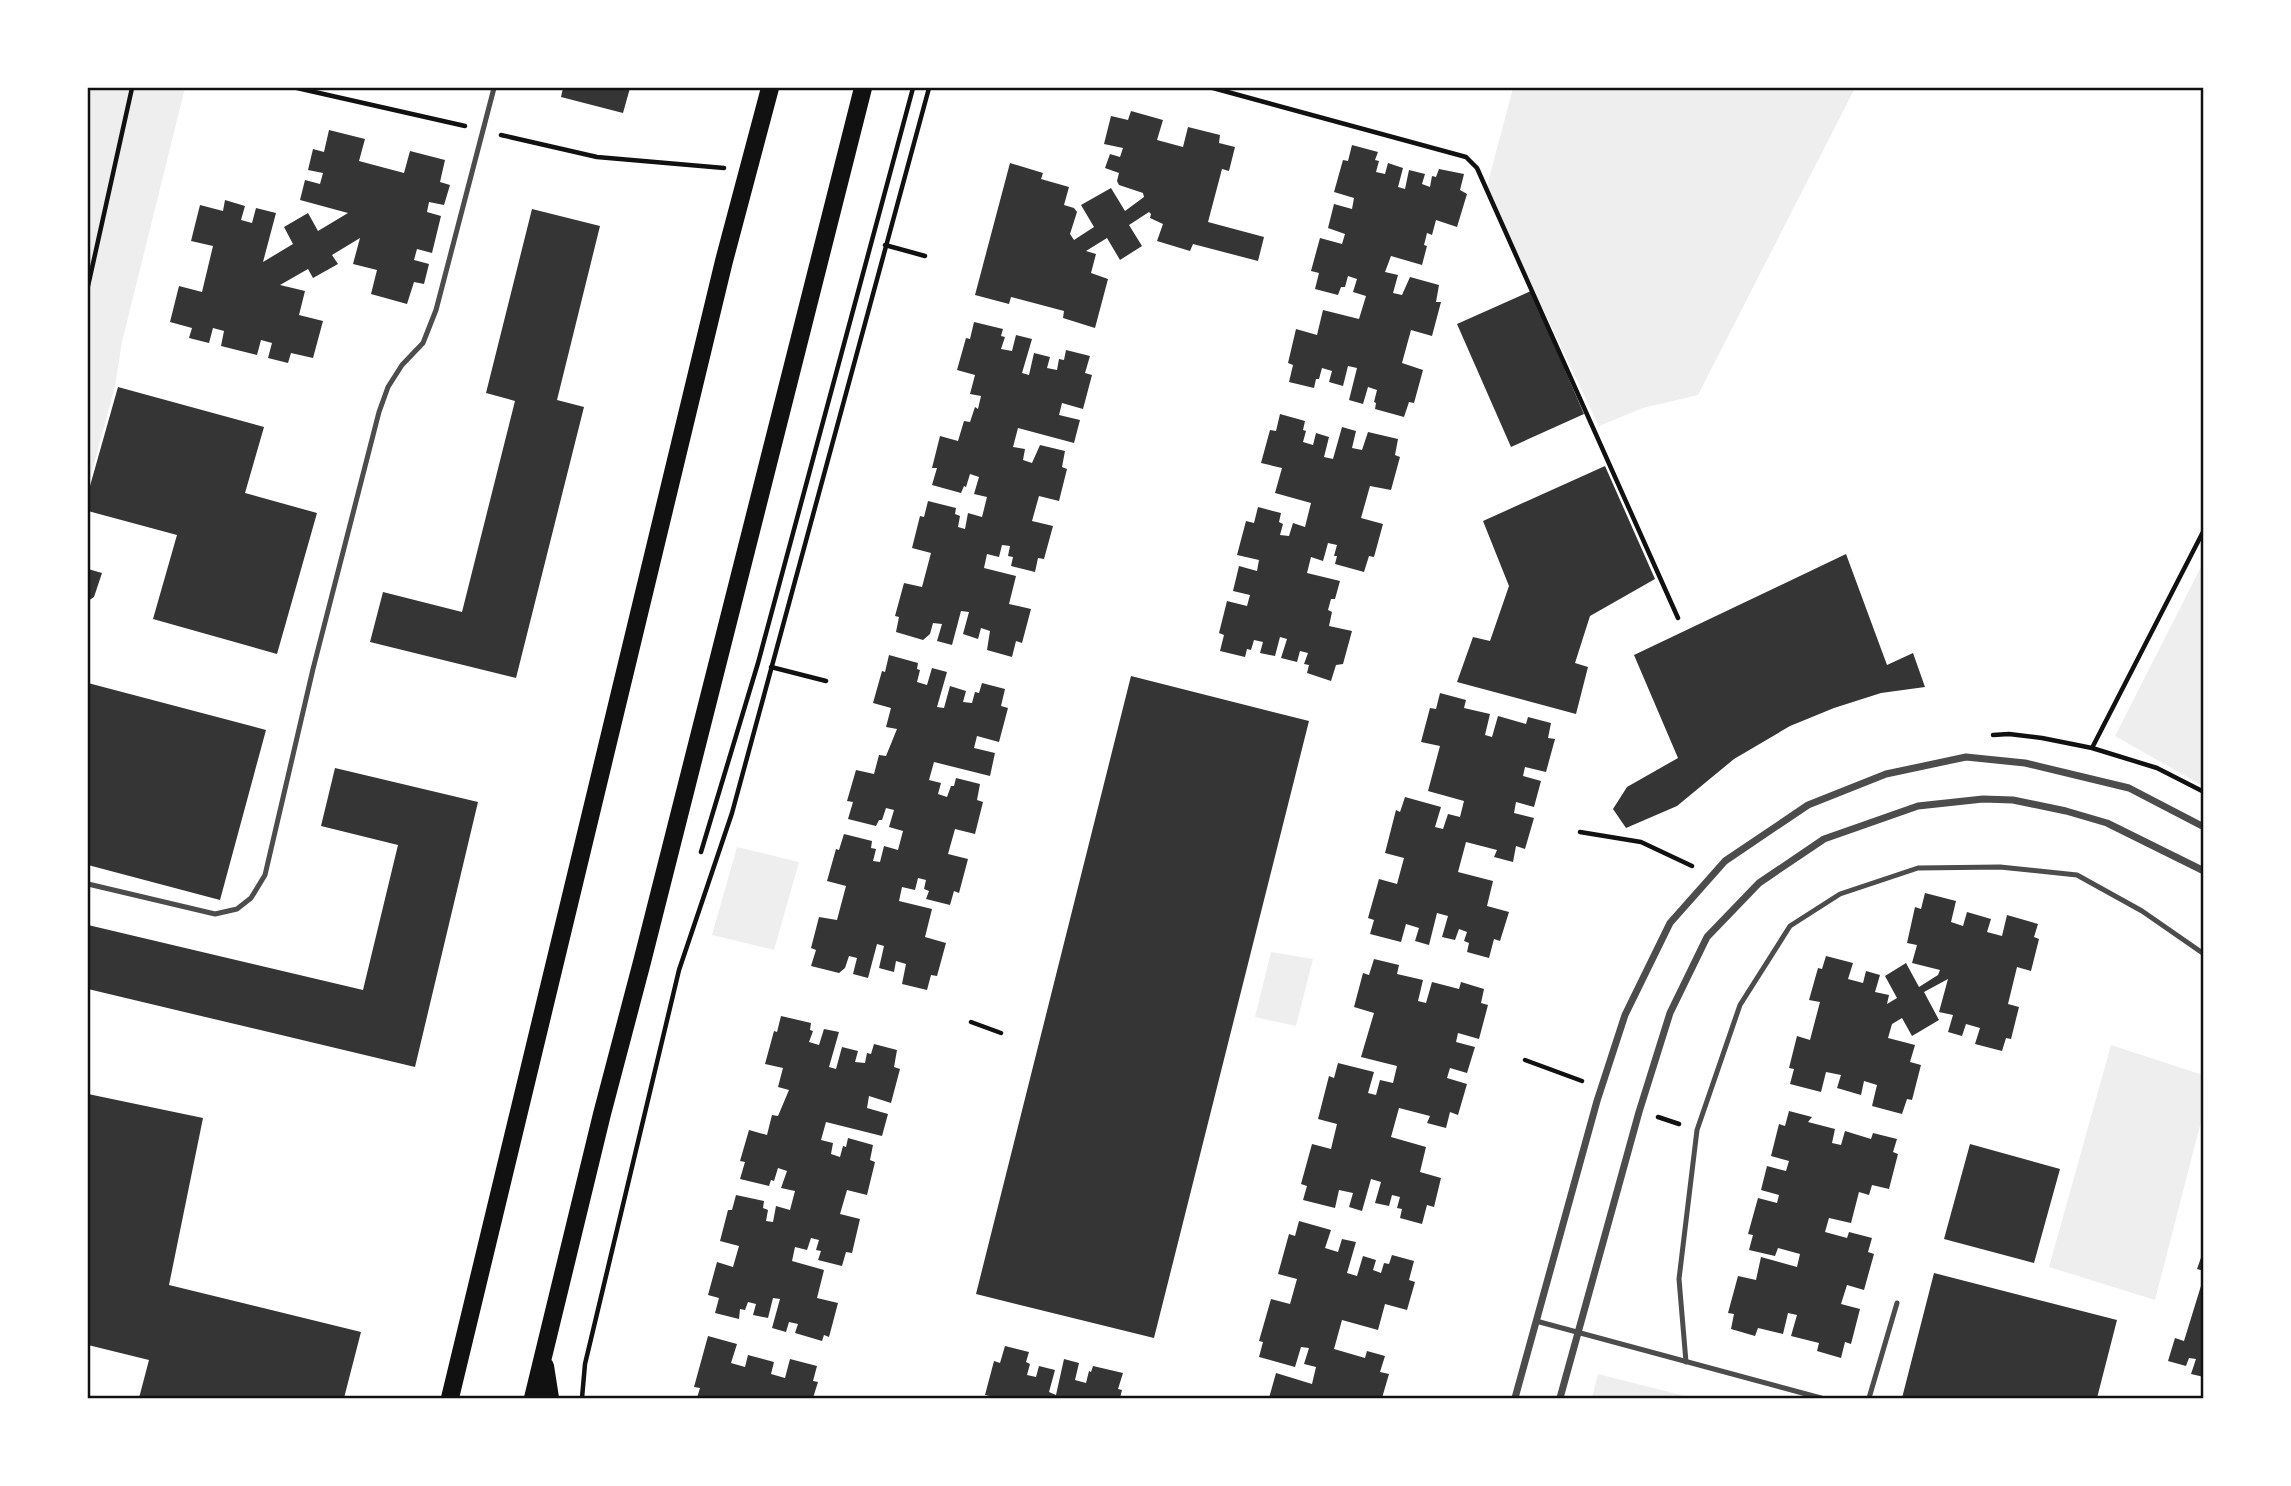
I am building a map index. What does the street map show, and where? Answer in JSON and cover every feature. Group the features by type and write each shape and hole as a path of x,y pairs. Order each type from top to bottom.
{"main road":[{"path":"450,1398 724,261 770,88"},
{"path":"533,1398 602,1114 646,950 863,88"},
{"path":"544,1356 550,1398"}],"street":[{"path":"1515,1398 1597,1101 1625,1015 1670,923 1725,861 1808,805 1886,774 1966,757 2025,762 2129,788 2203,827"},
{"path":"1560,1398 1639,1112 1670,1013 1707,937 1759,883 1824,839 1918,806 1983,799 2013,800 2107,823 2203,871"}],"lane":[{"path":"88,884 215,914 237,909 251,898 265,875 313,669 379,412 388,387 402,365 423,343 436,310 494,88"},
{"path":"1686,1362 1679,1279 1697,1130 1740,1005 1790,926 1840,894 1918,867 2000,867 2077,876 2143,911 2203,954"},
{"path":"1869,1398 1897,1303"},
{"path":"1536,1321 1821,1398"}],"path":[{"path":"88,286 132,88"},
{"path":"297,88 597,157 732,169"},
{"path":"698,861 758,663 913,88"},
{"path":"582,1398 585,1364 679,970 732,813 929,88"},
{"path":"1213,88 1466,157 1477,168 1678,618"},
{"path":"886,245 925,256"},
{"path":"2092,748 2203,530"},
{"path":"771,667 826,681"},
{"path":"1580,832 1642,842 1697,869"},
{"path":"971,1022 1001,1033"},
{"path":"1525,1060 1587,1083"}],"shaded area":[{"path":"88,88 185,88 122,342 115,386 88,486"},
{"path":"1513,88 1855,88 1698,395 1643,408 1599,426 1486,190"},
{"path":"2203,563 2203,786 2115,736"},
{"path":"737,847 799,862 774,950 712,935"},
{"path":"1271,952 1313,959 1296,1026 1255,1017"},
{"path":"2111,1045 2203,1075 2203,1114 2155,1300 2049,1267"},
{"path":"1598,1374 1693,1398 1592,1398"}],"building":[{"path":"563,88 630,88 623,113 561,97"},
{"path":"1131,111 1163,120 1157,140 1183,147 1188,127 1220,135 1219,143 1235,147 1229,171 1222,169 1208,222 1264,237 1258,261 1193,244 1190,251 1157,241 1163,224 1150,218 1149,212 1129,225 1142,246 1120,260 1107,238 1086,251 1096,254 1091,273 1108,279 1095,328 1063,318 1064,311 1011,297 1009,304 975,295 1010,163 1043,173 1041,179 1069,187 1064,205 1077,212 1070,234 1074,240 1094,227 1081,205 1111,188 1125,211 1144,197 1143,193 1119,185 1119,173 1105,168 1110,154 1120,157 1123,148 1104,144 1111,116 1128,120"},
{"path":"329,130 365,139 359,161 404,173 410,151 445,160 440,182 450,185 444,205 429,202 427,212 441,216 432,253 417,249 414,260 429,264 424,284 414,282 407,304 371,294 377,270 353,264 360,238 332,255 338,264 313,278 308,269 280,285 305,291 299,315 323,321 313,358 291,353 288,363 268,358 272,343 261,340 257,355 221,346 224,331 213,328 209,343 189,338 192,328 170,322 179,286 202,292 213,246 191,241 200,205 223,211 225,200 245,206 241,220 252,223 256,208 276,213 263,262 293,244 284,227 308,213 318,231 348,213 300,200 305,180 320,184 323,173 308,170 313,149 324,152"},
{"path":"1352,145 1378,152 1375,160 1379,161 1376,172 1385,174 1388,163 1403,168 1398,187 1405,189 1409,170 1425,174 1422,184 1430,187 1432,176 1436,177 1439,169 1464,174 1460,190 1467,194 1457,227 1436,220 1432,235 1427,233 1422,265 1391,256 1385,272 1398,275 1393,293 1402,295 1410,277 1439,285 1436,302 1441,302 1432,336 1411,330 1402,363 1423,370 1414,403 1409,402 1404,417 1375,409 1377,390 1368,387 1363,404 1349,400 1357,368 1348,366 1343,386 1329,382 1332,371 1322,368 1314,388 1289,382 1293,365 1288,363 1296,329 1317,335 1323,310 1359,319 1366,296 1353,292 1357,279 1348,276 1345,287 1341,287 1338,295 1315,289 1319,273 1311,271 1320,238 1342,244 1345,234 1328,228 1334,204 1352,209 1354,198 1334,192 1343,160 1348,161"},
{"path":"532,209 600,226 557,400 584,407 516,678 370,642 383,592 462,612 515,401 486,393"},
{"path":"1531,291 1584,414 1511,447 1457,324"},
{"path":"974,322 1003,329 1001,336 1005,337 1001,349 1012,351 1016,335 1032,339 1022,373 1029,375 1034,353 1050,357 1047,368 1057,370 1059,359 1064,360 1066,350 1090,356 1085,373 1092,375 1083,409 1062,403 1059,415 1080,420 1074,443 1018,428 1013,447 1025,449 1023,460 1032,463 1040,445 1065,451 1062,467 1067,469 1059,501 1039,496 1032,521 1053,526 1044,559 1038,558 1035,572 1011,566 1013,557 1008,556 1010,546 1002,545 999,557 987,554 984,568 1016,576 1009,604 1031,609 1022,643 1016,641 1012,657 987,650 990,631 981,628 978,639 963,634 969,612 961,611 952,645 937,641 942,624 933,623 930,634 923,640 896,632 899,617 895,616 904,583 922,587 931,553 912,548 920,516 924,517 928,501 956,508 955,514 960,516 958,527 965,529 968,513 982,517 987,497 974,494 979,477 970,474 961,493 932,485 937,468 932,468 940,436 958,441 964,421 970,422 975,407 978,409 981,396 970,394 975,375 957,370 966,338 970,339"},
{"path":"118,387 264,427 245,493 317,513 277,654 153,619 177,535 88,511 88,493"},
{"path":"1280,414 1305,421 1303,442 1313,445 1316,433 1329,437 1324,457 1333,459 1342,427 1356,431 1352,448 1362,450 1368,432 1398,439 1395,455 1400,457 1391,490 1370,486 1361,518 1383,524 1374,557 1369,556 1364,572 1335,564 1337,545 1328,543 1323,561 1311,557 1307,573 1340,581 1335,599 1331,599 1328,610 1332,612 1329,626 1352,631 1343,664 1336,665 1331,681 1307,673 1309,665 1304,664 1308,653 1300,651 1297,662 1281,658 1287,639 1280,637 1275,656 1260,653 1263,642 1254,640 1245,657 1220,651 1224,635 1219,633 1227,601 1247,606 1250,595 1233,591 1239,566 1257,571 1259,560 1237,555 1246,521 1254,523 1258,507 1281,513 1279,522 1283,524 1280,535 1289,536 1293,523 1305,527 1311,503 1275,493 1282,468 1261,463 1270,430 1276,431"},
{"path":"1605,466 1655,579 1590,616 1575,663 1588,667 1576,714 1457,682 1473,637 1490,641 1509,586 1483,521"},
{"path":"1846,554 1887,665 1913,653 1925,687 1881,693 1790,726 1734,759 1677,806 1626,828 1613,809 1627,787 1678,758 1634,655"},
{"path":"88,569 102,573 94,597 88,601"},
{"path":"889,655 918,663 917,669 920,670 917,682 927,685 932,668 947,672 937,707 944,708 950,686 966,691 963,702 972,703 975,692 979,693 982,683 1005,689 1001,706 1008,708 999,742 977,736 974,748 995,753 990,776 934,762 929,780 941,783 938,794 947,797 956,778 980,784 977,800 983,802 975,834 955,829 948,854 968,859 959,893 954,891 950,905 926,899 929,891 924,889 926,880 918,878 915,890 902,887 899,901 932,909 925,937 946,943 937,976 931,975 927,990 902,984 906,964 896,961 894,972 879,968 884,946 877,944 868,978 853,974 857,958 849,956 845,968 839,973 811,966 816,950 811,948 819,917 837,920 846,886 827,881 836,849 839,850 844,834 872,841 871,848 876,849 873,861 880,862 884,846 898,850 903,831 889,827 894,810 886,808 882,820 879,820 876,826 848,819 853,802 847,801 856,770 874,774 879,755 886,756 897,729 886,727 891,708 873,703"},
{"path":"1131,676 1309,721 1154,1338 976,1294"},
{"path":"88,683 266,730 220,900 88,865"},
{"path":"1440,693 1466,700 1464,708 1490,714 1485,735 1492,737 1498,716 1526,724 1528,717 1551,723 1548,738 1555,739 1546,772 1525,767 1523,776 1541,781 1534,807 1516,802 1514,813 1534,818 1525,849 1516,846 1513,862 1494,857 1497,850 1466,842 1458,872 1493,881 1487,906 1509,912 1500,941 1494,939 1489,958 1467,952 1469,943 1464,941 1467,932 1459,929 1455,940 1442,937 1448,916 1437,913 1429,945 1415,941 1419,928 1406,924 1401,942 1370,934 1374,920 1368,918 1379,879 1397,884 1404,858 1385,853 1396,810 1400,812 1405,797 1441,807 1435,827 1443,829 1448,814 1460,817 1464,801 1428,791 1440,746 1421,742 1430,708 1436,709"},
{"path":"335,768 478,802 415,1067 88,989 88,925 363,990 398,845 321,826"},
{"path":"1925,893 1956,901 1951,922 1963,926 1967,912 1991,919 1987,932 2002,936 2007,915 2038,924 2034,937 2039,939 2031,971 2017,967 2008,1004 2019,1007 2011,1039 2006,1038 2002,1051 1975,1044 1980,1028 1966,1024 1962,1036 1948,1032 1953,1015 1939,1012 1948,979 1924,992 1939,1020 1912,1036 1902,1018 1892,1024 1888,1038 1915,1045 1910,1062 1921,1065 1912,1100 1907,1099 1902,1114 1872,1106 1877,1085 1864,1081 1861,1095 1837,1088 1841,1075 1826,1072 1821,1092 1790,1084 1794,1069 1789,1068 1797,1036 1810,1040 1820,1002 1809,1000 1818,968 1822,969 1826,956 1853,963 1848,979 1863,983 1866,971 1880,975 1875,992 1889,995 1887,1004 1897,998 1885,976 1906,963 1919,987 1938,975 1940,970 1912,963 1917,945 1907,943 1915,907 1921,909"},
{"path":"1374,959 1399,965 1397,974 1423,980 1418,1001 1426,1003 1432,982 1459,989 1461,982 1484,989 1481,1003 1488,1005 1479,1039 1458,1033 1456,1042 1475,1047 1467,1073 1450,1068 1447,1078 1467,1084 1458,1115 1450,1112 1446,1128 1427,1123 1430,1116 1399,1108 1391,1137 1426,1147 1420,1172 1441,1178 1434,1207 1427,1205 1422,1224 1400,1218 1402,1209 1397,1208 1400,1197 1392,1195 1389,1206 1375,1203 1381,1182 1371,1179 1362,1211 1349,1207 1353,1193 1339,1190 1335,1208 1303,1200 1307,1186 1301,1184 1312,1144 1331,1149 1337,1124 1318,1119 1329,1076 1334,1078 1338,1063 1374,1072 1368,1093 1376,1095 1380,1080 1393,1083 1397,1066 1361,1057 1374,1013 1354,1007 1363,973 1369,975"},
{"path":"781,1016 811,1023 810,1030 813,1031 809,1042 819,1045 824,1029 839,1032 829,1067 836,1069 842,1047 858,1051 855,1062 865,1063 867,1053 871,1054 874,1044 897,1050 894,1067 900,1069 891,1103 869,1096 867,1108 888,1114 882,1136 826,1122 821,1140 833,1143 831,1154 840,1157 848,1138 873,1145 870,1160 875,1162 867,1195 847,1190 840,1214 860,1219 852,1253 846,1252 842,1266 818,1260 821,1251 816,1250 819,1240 811,1238 807,1250 795,1247 792,1261 824,1270 817,1298 838,1303 829,1337 824,1335 822,1341 795,1333 798,1324 789,1322 786,1332 772,1328 780,1299 773,1298 768,1318 753,1315 756,1304 748,1302 745,1310 740,1309 739,1319 715,1313 719,1298 708,1295 717,1262 733,1267 739,1246 720,1241 728,1210 732,1210 736,1195 764,1201 763,1208 768,1210 766,1221 773,1222 776,1206 790,1210 795,1191 781,1188 787,1171 778,1168 774,1181 771,1180 769,1186 740,1179 745,1162 740,1161 749,1130 767,1135 772,1115 778,1116 789,1090 778,1087 783,1068 765,1064"},
{"path":"88,1094 203,1118 169,1285 361,1332 344,1398 139,1398 149,1360 88,1345"},
{"path":"1789,1111 1812,1117 1808,1122 1835,1129 1832,1143 1841,1145 1845,1131 1871,1139 1873,1133 1897,1139 1893,1152 1898,1154 1889,1189 1872,1185 1869,1195 1859,1192 1851,1223 1829,1218 1825,1232 1847,1238 1849,1232 1872,1238 1868,1252 1874,1254 1864,1290 1847,1285 1841,1304 1860,1309 1851,1344 1845,1342 1841,1358 1817,1351 1819,1343 1791,1336 1797,1315 1788,1313 1783,1334 1758,1328 1755,1336 1731,1329 1734,1314 1728,1313 1738,1276 1756,1280 1761,1257 1797,1267 1800,1254 1778,1248 1775,1256 1749,1250 1753,1235 1748,1234 1758,1198 1777,1203 1779,1195 1761,1190 1767,1166 1786,1171 1789,1161 1771,1156 1779,1124 1785,1126"},
{"path":"1970,1144 2060,1169 2034,1263 1944,1239"},
{"path":"1299,1221 1331,1230 1325,1248 1338,1252 1342,1239 1356,1242 1347,1273 1357,1276 1363,1256 1376,1260 1373,1270 1381,1273 1384,1263 1389,1264 1392,1255 1414,1261 1409,1280 1415,1282 1407,1310 1385,1304 1378,1330 1342,1320 1334,1349 1365,1358 1367,1351 1385,1356 1380,1372 1389,1374 1382,1398 1269,1398 1276,1373 1312,1384 1316,1367 1304,1364 1309,1348 1301,1347 1295,1367 1259,1357 1263,1342 1259,1341 1271,1299 1290,1304 1297,1279 1278,1274 1289,1234 1295,1236"},
{"path":"2204,1249 2204,1271 2197,1269"},
{"path":"1934,1273 2117,1320 2097,1398 1902,1398"},
{"path":"2204,1276 2204,1377 2191,1374 2196,1359 2189,1358 2186,1366 2168,1361 2175,1338 2184,1341"},
{"path":"708,1336 737,1344 731,1363 745,1367 748,1355 774,1362 771,1374 785,1378 790,1359 817,1366 813,1381 818,1382 813,1398 697,1398 700,1388 694,1387"},
{"path":"1005,1346 1029,1352 1026,1362 1030,1364 1027,1375 1036,1377 1039,1366 1055,1370 1049,1392 1056,1395 1064,1359 1079,1363 1075,1380 1086,1383 1093,1366 1123,1373 1118,1389 1122,1390 1120,1398 999,1398 985,1395 994,1361 1000,1363"}]}
